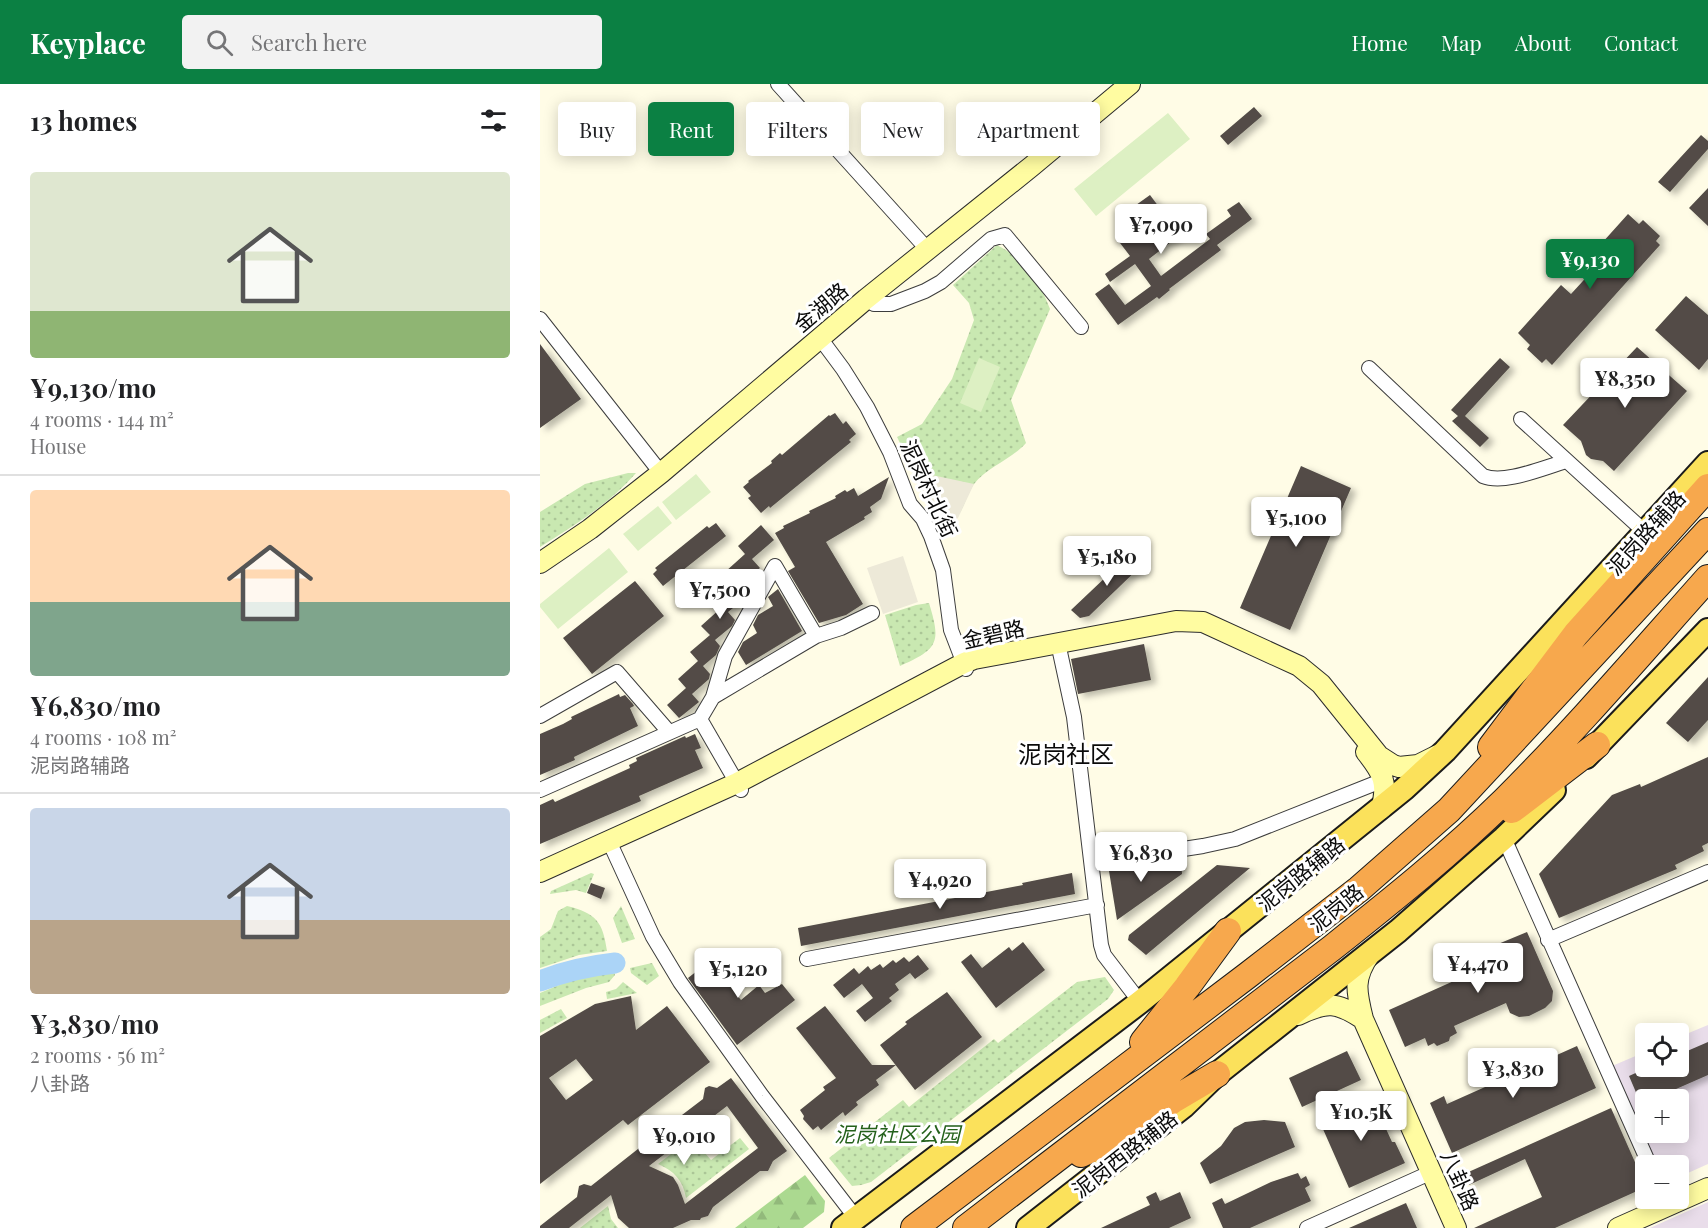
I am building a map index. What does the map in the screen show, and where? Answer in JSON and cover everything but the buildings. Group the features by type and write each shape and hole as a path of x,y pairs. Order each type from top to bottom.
{"highway":[{"path":"1449,810 1519,707 1576,634 1708,487"},
{"name":"泥岗路","path":"914,1228 1359,889 1449,810 1708,531"},
{"name":"泥岗路","path":"966,1228 1332,948 1454,848 1546,757 1708,578"},
{"path":"1454,848 1499,819 1597,746"},
{"path":"1123,1069 1228,931"},
{"path":"1027,1181 1129,1131 1217,1074"}],"main road":[{"path":"1650,526 1677,482 1708,446"},
{"name":"泥岗路辅路","path":"849,1223 1140,1002 1381,809 1445,751 1708,463"},
{"path":"1217,1074 1372,952 1504,838 1597,746 1708,630"},
{"path":"1688,652 1708,636"},
{"name":"泥岗西路辅路","path":"1028,1228 1184,1106 1217,1074"},
{"path":"984,1228 1027,1181"}],"street":[{"path":"778,84 928,250"},
{"name":"金湖路","path":"540,563 590,529 661,473 866,298 1130,84"},
{"path":"866,298 874,304 891,304 925,291 941,282 991,239 1005,235 1081,327"},
{"path":"540,319 661,473"},
{"name":"泥岗村北街","path":"820,338 867,407 890,452 910,504 923,519 931,536 943,570 951,630 965,667"},
{"path":"1369,368 1483,476 1503,479 1567,461"},
{"path":"1521,418 1567,461 1650,526"},
{"path":"540,790 700,719 713,696 725,656 775,566 816,636"},
{"path":"713,696 816,636 841,628 872,613"},
{"name":"金碧路","path":"540,882 611,845 739,786 965,667 1176,621 1203,622 1299,666 1321,684 1379,756 1393,765 1418,765 1445,751"},
{"name":"金碧路","path":"1058,647 1186,627 1206,631 1282,666 1316,688 1377,766 1385,788 1381,809"},
{"path":"1058,647 1074,717 1104,955 1140,1002"},
{"path":"540,716 618,672 669,732"},
{"path":"700,719 739,786"},
{"path":"1092,863 1235,839 1376,783"},
{"path":"1504,838 1645,1155"},
{"path":"611,845 653,937 680,982 849,1223"},
{"name":"金碧路","path":"540,872 611,845"},
{"path":"1548,939 1708,872"},
{"path":"807,959 1097,905"},
{"name":"八卦路","path":"1372,952 1360,971 1357,983 1364,1019 1456,1228"},
{"path":"1280,1025 1314,1007 1328,1004 1341,1006 1364,1019"},
{"path":"1307,1228 1432,1172"},
{"path":"1689,1194 1708,1188"},
{"path":"1618,1228 1653,1209"}],"shaded area":[{"path":"913,471 974,484 958,518 949,524 939,520 918,487"},
{"path":"903,556 918,602 883,614 867,568"},
{"path":"1708,1025 1708,1164 1689,1173 1689,1155 1652,1155 1646,1143 1689,1143 1689,1089 1635,1089 1635,1118 1612,1066 1635,1056 1635,1077 1689,1077 1689,1033"},
{"path":"1708,1202 1708,1228 1650,1228"}],"green space":[{"path":"1168,113 1190,139 1096,216 1074,189"},
{"path":"997,245 1015,257 1030,272 1050,309 1011,400 1026,443 979,478 958,515 949,524 940,521 928,506 897,437 922,424 952,379 974,320 969,303 953,285"},
{"path":"979,358 1000,367 981,412 960,403"},
{"path":"636,473 603,504 540,547 540,512 585,484"},
{"path":"696,474 711,492 676,520 662,502"},
{"path":"658,506 672,523 638,551 623,534"},
{"path":"609,548 628,572 558,629 540,604"},
{"path":"929,603 935,627 934,643 923,654 900,666 885,615"},
{"path":"591,873 594,874 586,893 576,890 550,894 551,891"},
{"path":"567,906 585,912 596,920 603,933 607,951 579,955 540,968 540,937 551,929 558,911"},
{"path":"621,906 635,939 622,943 613,918"},
{"path":"652,963 659,976 647,985 631,973 630,968"},
{"path":"614,970 615,975 609,982 586,988 540,1006 540,993 578,977"},
{"name":"泥岗社区公园","path":"1105,977 1114,990 1108,999 871,1182 852,1186 829,1158 903,1100 909,1107 994,1039 998,1043 1077,982"},
{"path":"623,982 637,993 607,999 606,992 616,989"},
{"path":"561,1009 567,1018 540,1033 540,1020"},
{"path":"692,1138 711,1160 740,1138 749,1149 686,1198 683,1186 677,1177 658,1164"},
{"path":"805,1175 825,1201 824,1212 803,1228 735,1228"},
{"path":"608,1206 611,1219 618,1228 580,1228"}],"waterway":[{"path":"540,981 577,969 615,963"}],"district":[{"name":"泥岗社区","path":"1066,753"}]}
